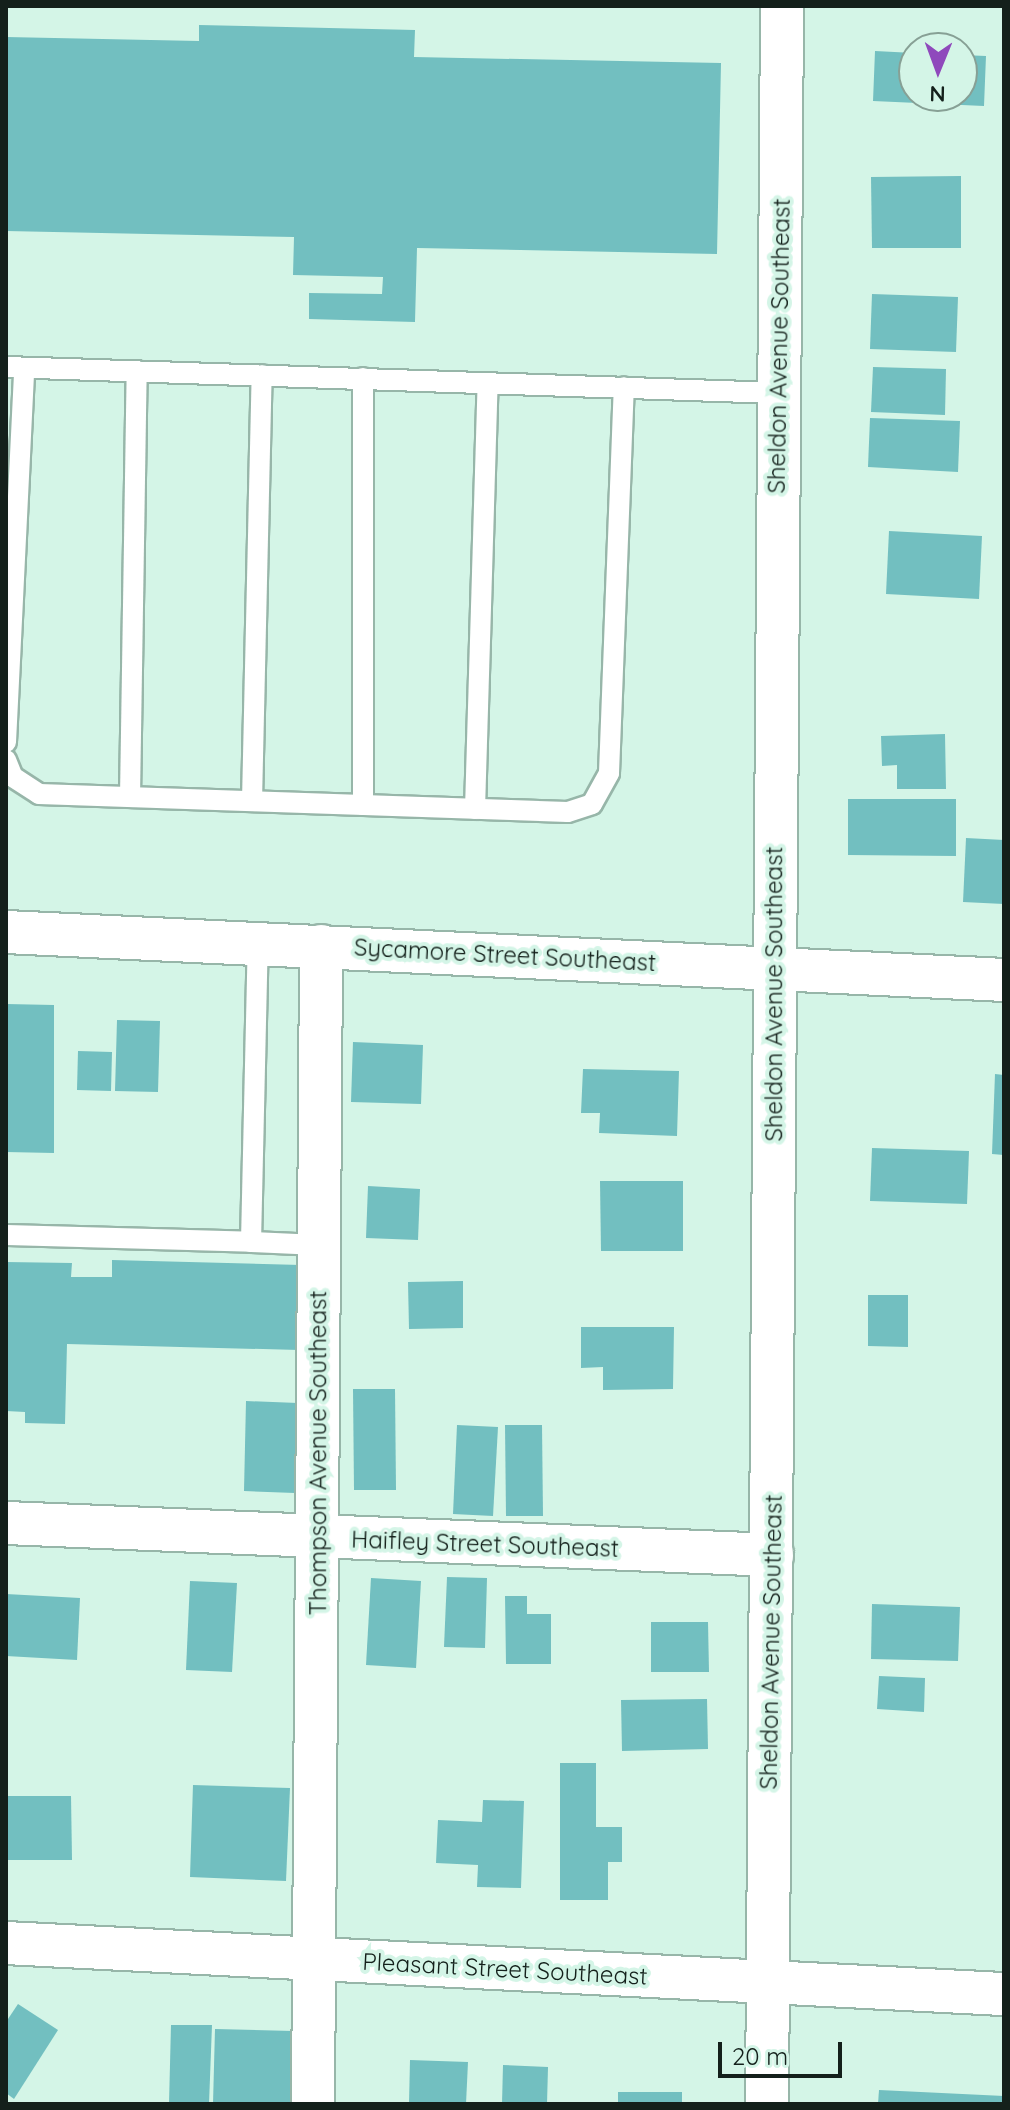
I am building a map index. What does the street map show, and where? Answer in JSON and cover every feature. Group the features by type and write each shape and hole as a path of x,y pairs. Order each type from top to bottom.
{"street":[{"name":"Sheldon Avenue Southeast","path":"767,2104 782,6"},
{"name":"Sycamore Street Southeast","path":"6,932 1004,980"},
{"name":"Thompson Avenue Southeast","path":"313,2104 321,946"},
{"name":"Haifley Street Southeast","path":"6,1523 772,1555"},
{"name":"Pleasant Street Southeast","path":"6,1943 1004,1994"}],"lane":[{"path":"6,742 15,367 778,393"},
{"path":"130,797 137,371"},
{"path":"252,801 262,375"},
{"path":"363,378 363,805"},
{"path":"475,809 488,383"},
{"path":"6,760 13,777 39,794 568,812 592,804 609,773 624,387"},
{"path":"251,1242 258,943"},
{"path":"6,1235 320,1245"}],"building":[{"path":"199,25 415,30 414,57 721,63 717,254 417,248 415,322 309,319 309,293 382,294 383,277 293,275 294,237 6,231 6,37 199,41"},
{"path":"875,51 898,52 898,102 873,101"},
{"path":"978,56 986,56 984,106 978,106"},
{"path":"961,176 961,248 872,248 871,177"},
{"path":"872,294 958,297 956,352 870,349"},
{"path":"873,367 946,369 945,415 871,412"},
{"path":"870,418 960,421 958,472 868,467"},
{"path":"889,531 982,536 979,599 886,594"},
{"path":"945,734 946,789 897,789 897,765 882,766 881,736"},
{"path":"848,799 956,799 956,856 848,855"},
{"path":"966,838 1004,840 1004,904 963,902"},
{"path":"6,1004 54,1005 54,1153 6,1152"},
{"path":"117,1020 160,1021 158,1092 115,1091"},
{"path":"353,1042 423,1045 421,1104 351,1102"},
{"path":"78,1051 112,1052 111,1091 77,1090"},
{"path":"583,1069 679,1071 677,1136 599,1133 600,1113 581,1113"},
{"path":"995,1074 1004,1075 1004,1155 992,1154"},
{"path":"872,1148 969,1151 967,1204 870,1201"},
{"path":"600,1181 683,1181 683,1251 601,1251"},
{"path":"368,1186 420,1189 418,1240 366,1238"},
{"path":"112,1260 301,1265 299,1350 67,1344 65,1424 25,1423 25,1412 6,1411 6,1262 72,1263 71,1277 112,1277"},
{"path":"463,1281 463,1328 409,1329 408,1282"},
{"path":"868,1295 908,1295 908,1347 868,1346"},
{"path":"581,1327 674,1327 673,1389 603,1390 603,1367 581,1368"},
{"path":"353,1389 395,1389 396,1490 354,1490"},
{"path":"246,1401 298,1403 295,1493 244,1491"},
{"path":"457,1425 498,1427 493,1516 453,1514"},
{"path":"505,1425 542,1425 543,1516 506,1516"},
{"path":"447,1577 487,1578 485,1648 444,1647"},
{"path":"371,1578 421,1581 416,1668 366,1665"},
{"path":"190,1581 237,1583 232,1672 186,1670"},
{"path":"6,1594 80,1598 77,1660 6,1656"},
{"path":"505,1596 527,1596 527,1614 551,1614 551,1664 506,1664"},
{"path":"872,1604 960,1607 958,1661 871,1659"},
{"path":"651,1622 708,1622 709,1672 651,1672"},
{"path":"879,1676 925,1678 924,1712 877,1709"},
{"path":"707,1699 708,1749 622,1751 621,1700"},
{"path":"560,1763 596,1763 596,1827 622,1827 622,1862 608,1862 608,1900 560,1900"},
{"path":"193,1785 290,1788 286,1881 190,1877"},
{"path":"6,1796 71,1796 72,1860 6,1860"},
{"path":"483,1800 524,1801 521,1888 477,1887 478,1865 436,1863 438,1820 482,1822"},
{"path":"18,2004 58,2030 14,2099 6,2093 6,2022"},
{"path":"171,2025 212,2025 209,2104 169,2104"},
{"path":"215,2029 293,2031 291,2104 213,2104"},
{"path":"410,2060 468,2062 466,2104 409,2104"},
{"path":"503,2065 548,2067 547,2104 502,2104"},
{"path":"879,2090 1004,2096 1004,2104 878,2104"},
{"path":"618,2092 682,2092 682,2104 618,2104"}]}
